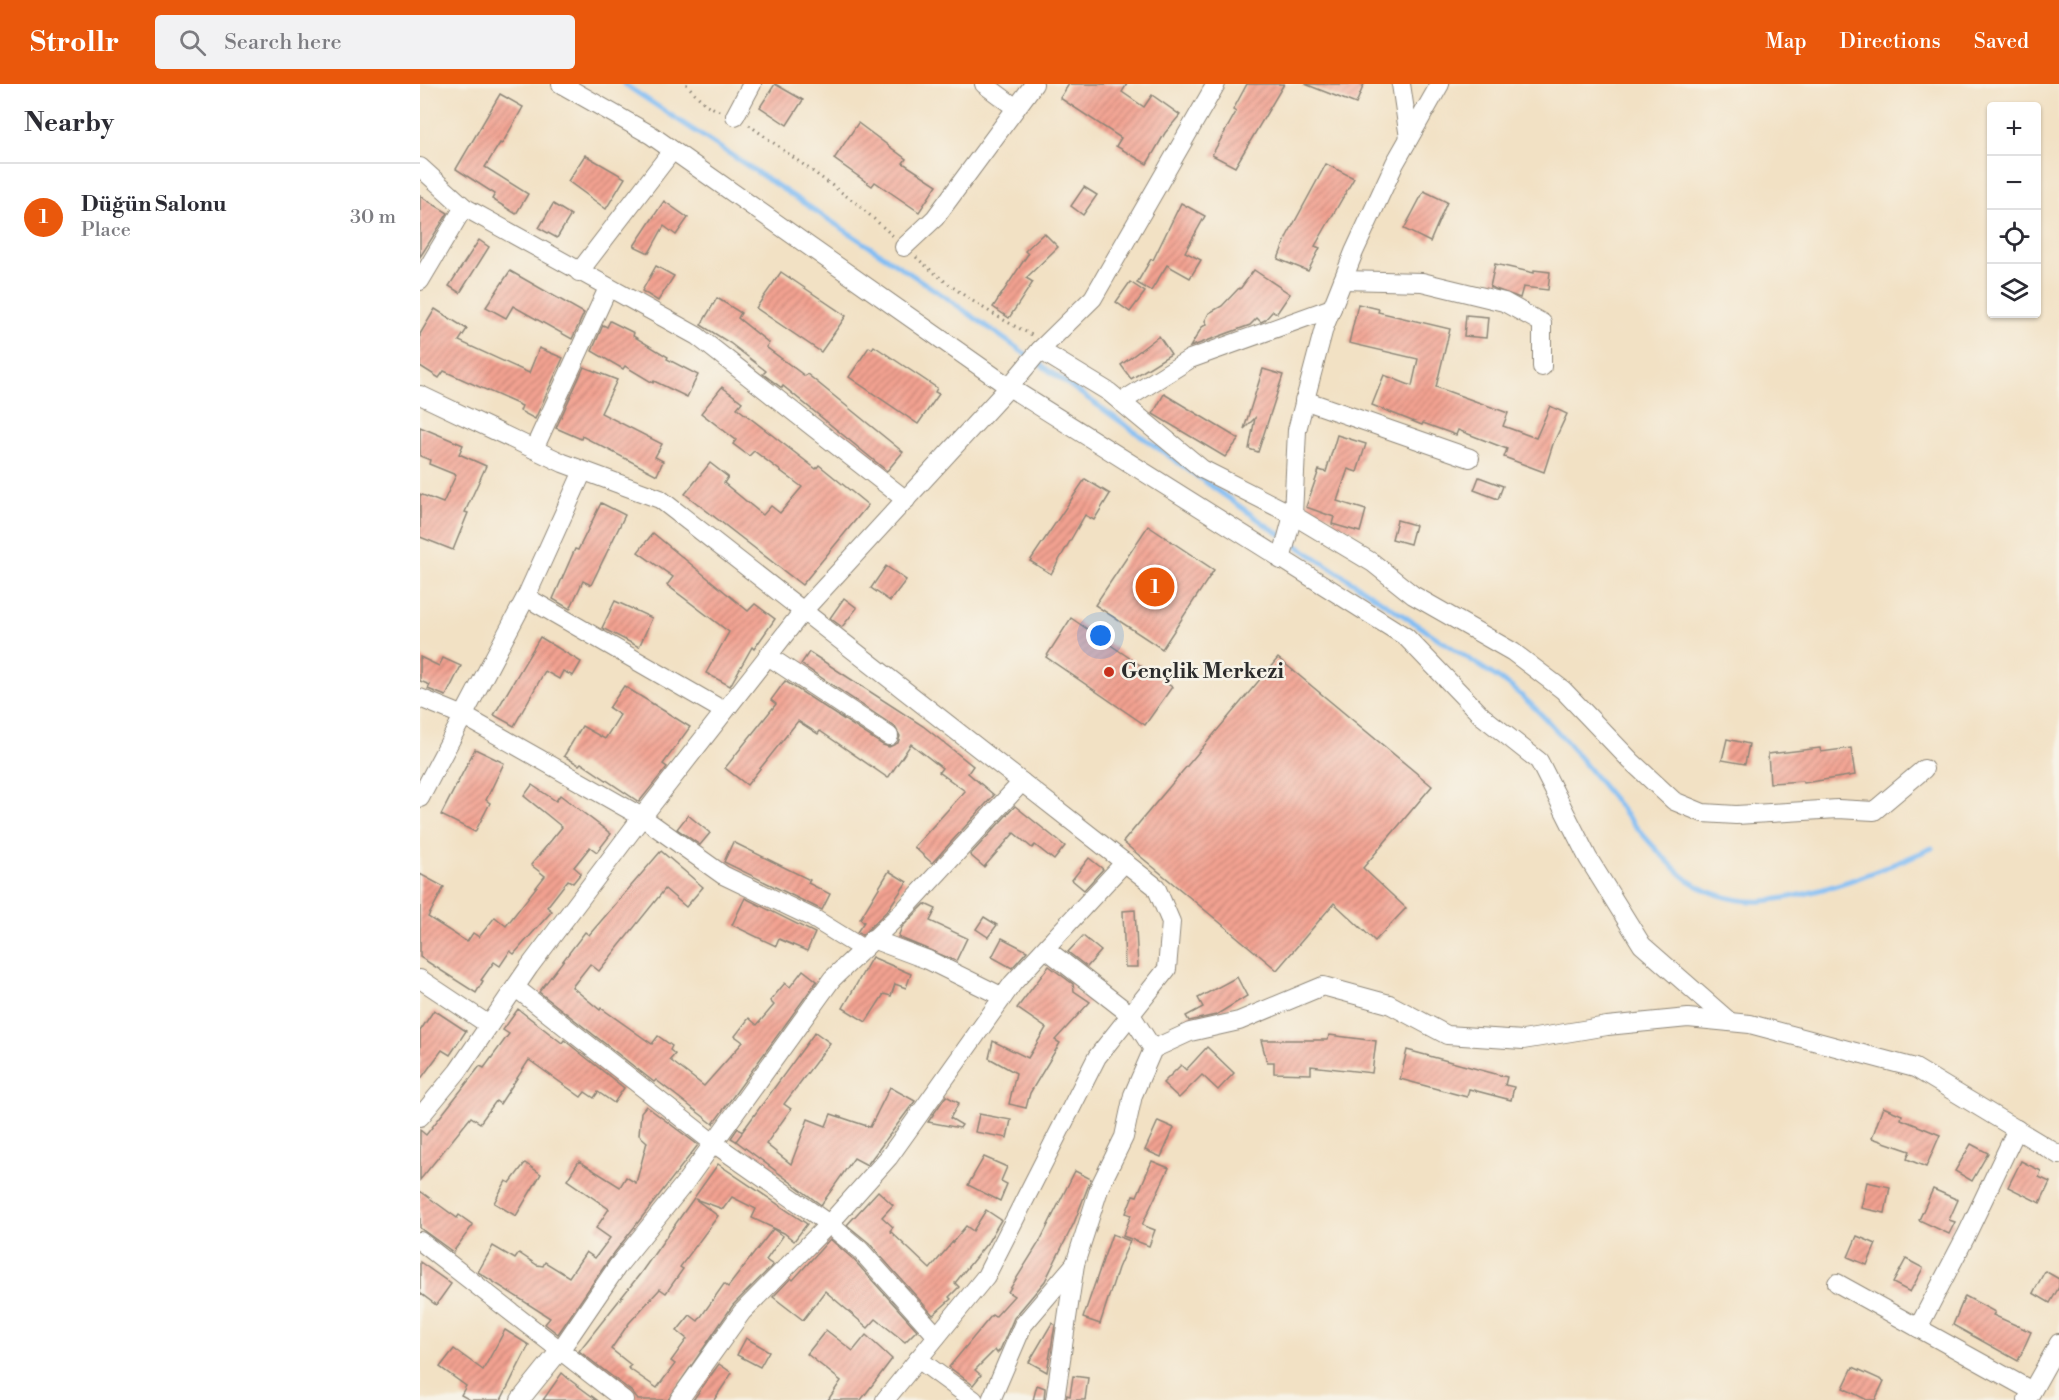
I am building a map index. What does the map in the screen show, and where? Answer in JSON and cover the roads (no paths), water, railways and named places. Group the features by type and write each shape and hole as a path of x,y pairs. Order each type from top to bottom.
{"street":[{"path":"561,84 672,151 1012,383 1283,554 1406,637 1482,716 1539,761 1588,858 1642,945 1730,1022"},
{"path":"735,116 752,84"},
{"path":"984,84 1016,108"},
{"path":"904,247 935,218 1034,84"},
{"path":"420,1117 458,1071 529,967 642,817 803,611 1012,383 1043,346 1093,298 1216,84"},
{"path":"1401,84 1409,138"},
{"path":"1283,554 1292,520 1297,430 1332,308 1342,280 1409,138 1440,84"},
{"path":"579,272 672,151"},
{"path":"420,167 465,207 698,336 906,500"},
{"path":"420,281 465,207"},
{"path":"1342,280 1422,282 1504,302 1542,323 1542,368"},
{"path":"534,449 608,288"},
{"path":"1121,402 1190,358 1332,308"},
{"path":"1043,346 1121,402 1202,469 1374,563 1413,595 1513,652 1563,690 1631,761 1674,801 1703,813 1736,815 1838,809 1874,811 1924,770"},
{"path":"420,395 583,471 660,499 1156,887 1171,922 1167,969 1097,1057 986,1276 885,1400"},
{"path":"1305,400 1470,458"},
{"path":"420,798 526,597 583,471"},
{"path":"526,597 724,711"},
{"path":"768,656 889,736"},
{"path":"420,698 464,716 642,817 723,875 867,944 928,960 1002,997"},
{"path":"520,1400 561,1349 617,1267 684,1184 712,1142 832,979 902,912 1022,782"},
{"path":"679,1400 742,1312 829,1224 889,1157 1002,997 1125,862"},
{"path":"1046,949 1131,1015 1153,1049"},
{"path":"420,979 489,1025"},
{"path":"1055,1400 1075,1264 1100,1186 1124,1137 1134,1095 1153,1049 1190,1032 1239,1021 1323,986 1389,1004 1447,1035 1523,1040 1607,1026 1688,1018 1730,1022 1803,1037 1915,1068 2059,1155"},
{"path":"516,988 712,1142 829,1224 861,1251 938,1336"},
{"path":"1918,1328 1966,1236 2017,1129"},
{"path":"420,1241 624,1400"},
{"path":"991,1400 1023,1325 1075,1264"},
{"path":"1837,1283 1918,1328 2029,1396 2059,1343"},
{"path":"918,1359 974,1400"}],"waterway":[{"path":"624,84 941,294 1266,525 1510,686 1556,730 1659,852 1682,875 1699,887 1742,900 1763,901 1785,898 1849,881 1932,848"}],"place":[{"name":"Düğün Salonu","path":"1155,587"},
{"name":"Gençlik Merkezi","path":"1109,672"}]}
